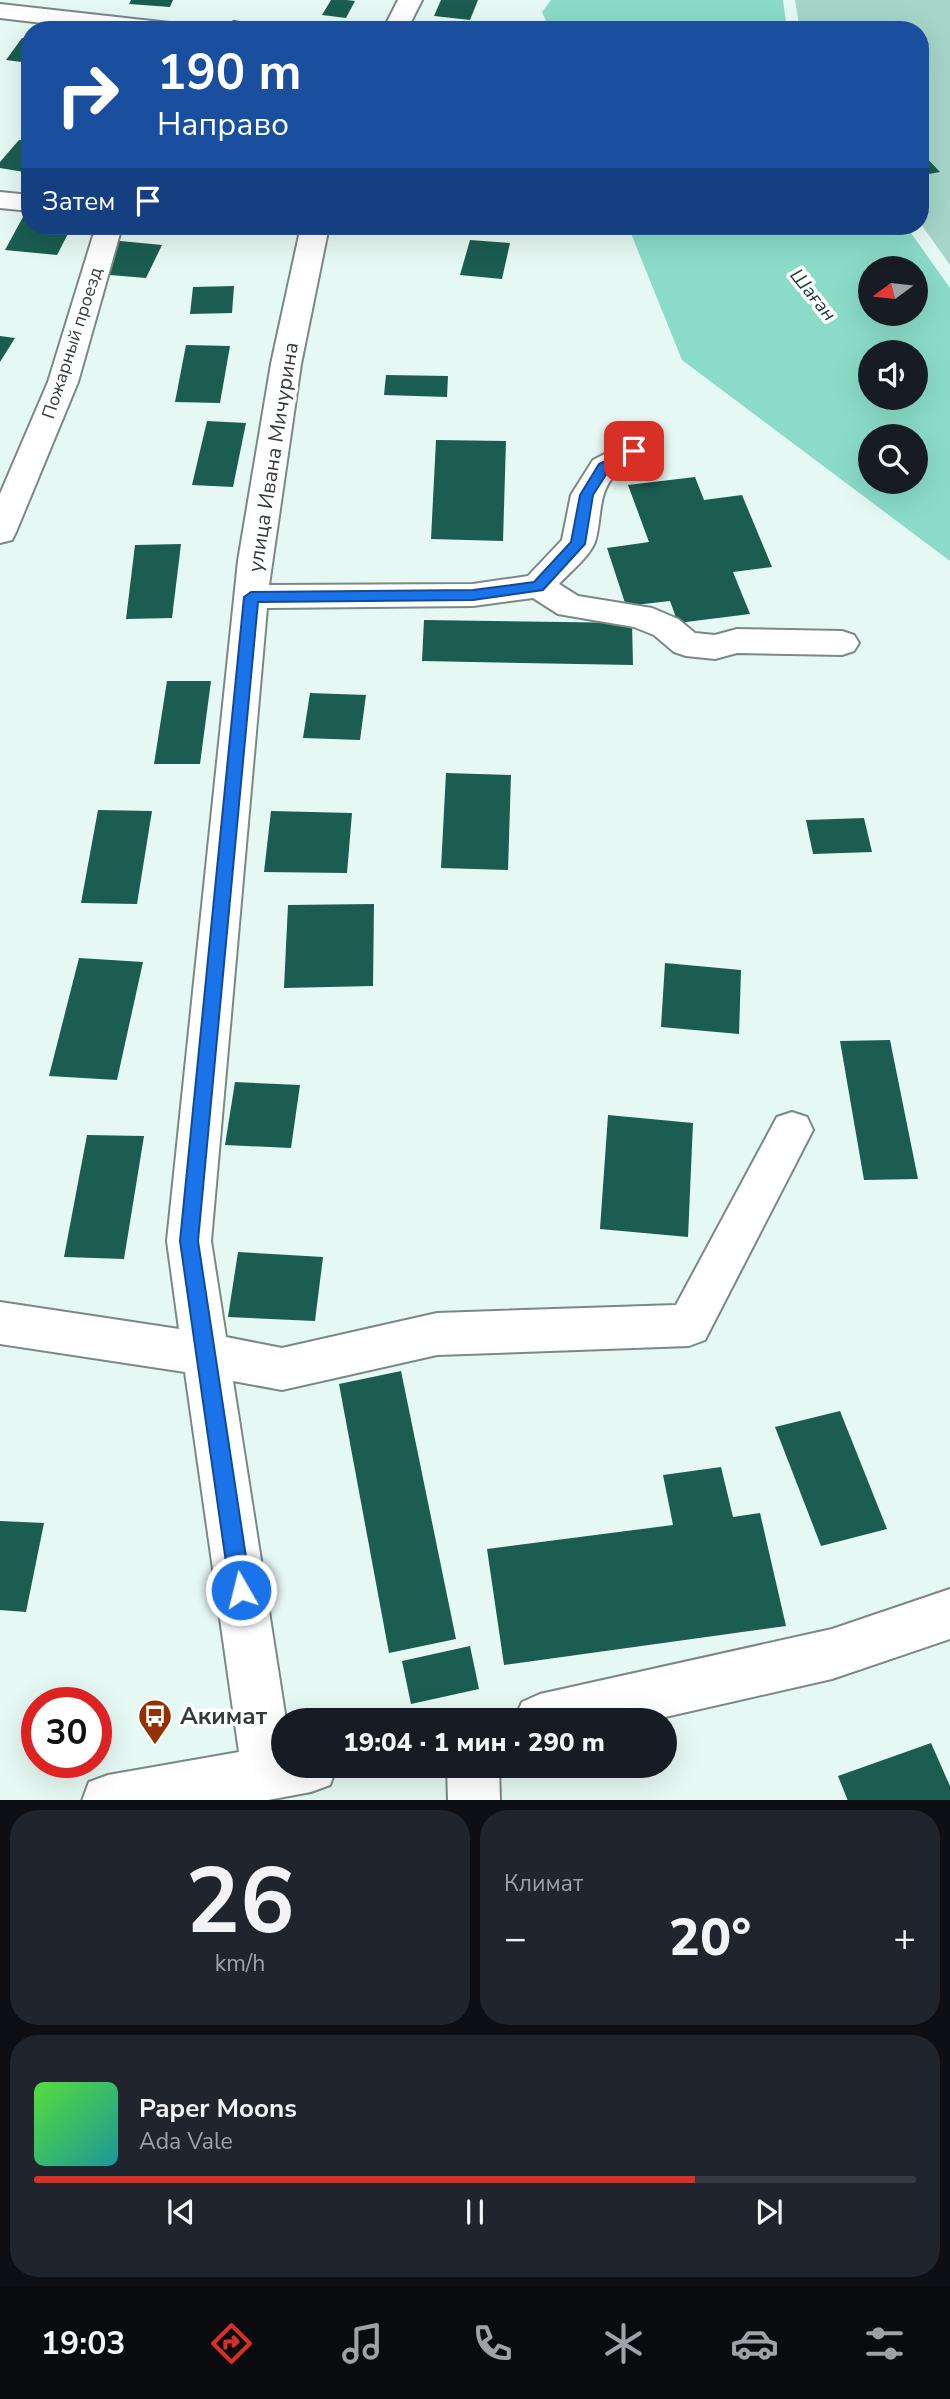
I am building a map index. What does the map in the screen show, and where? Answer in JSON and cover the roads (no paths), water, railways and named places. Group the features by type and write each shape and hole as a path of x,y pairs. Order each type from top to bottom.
{"street":[{"path":"400,21 410,0"},
{"path":"0,11 94,21"},
{"path":"0,200 21,202"},
{"name":"Пожарный проезд","path":"0,532 63,382 106,235"},
{"name":"улица Ивана Мичурина","path":"277,1708 205,1354 189,1241 251,597 286,364 312,235"},
{"path":"251,597 473,595 538,586 578,544 587,495 604,467 634,451 637,439"},
{"path":"538,586 570,606 640,616 666,627 686,644 715,647 737,641 842,643"},
{"path":"0,1322 205,1354 282,1369 437,1334 689,1325 792,1130"},
{"path":"593,1708 832,1654 950,1614"},
{"path":"114,1800 271,1773"},
{"path":"473,1778 474,1800"}],"water":[{"path":"551,0 783,0 786,21 546,21 542,12"},
{"name":"Шаған","path":"632,235 912,235 927,256 858,256 858,326 928,326 928,257 950,288 950,561 861,494 928,494 928,424 858,424 858,492 682,360"}],"place":[{"name":"Акимат","path":"155,1746"}]}
